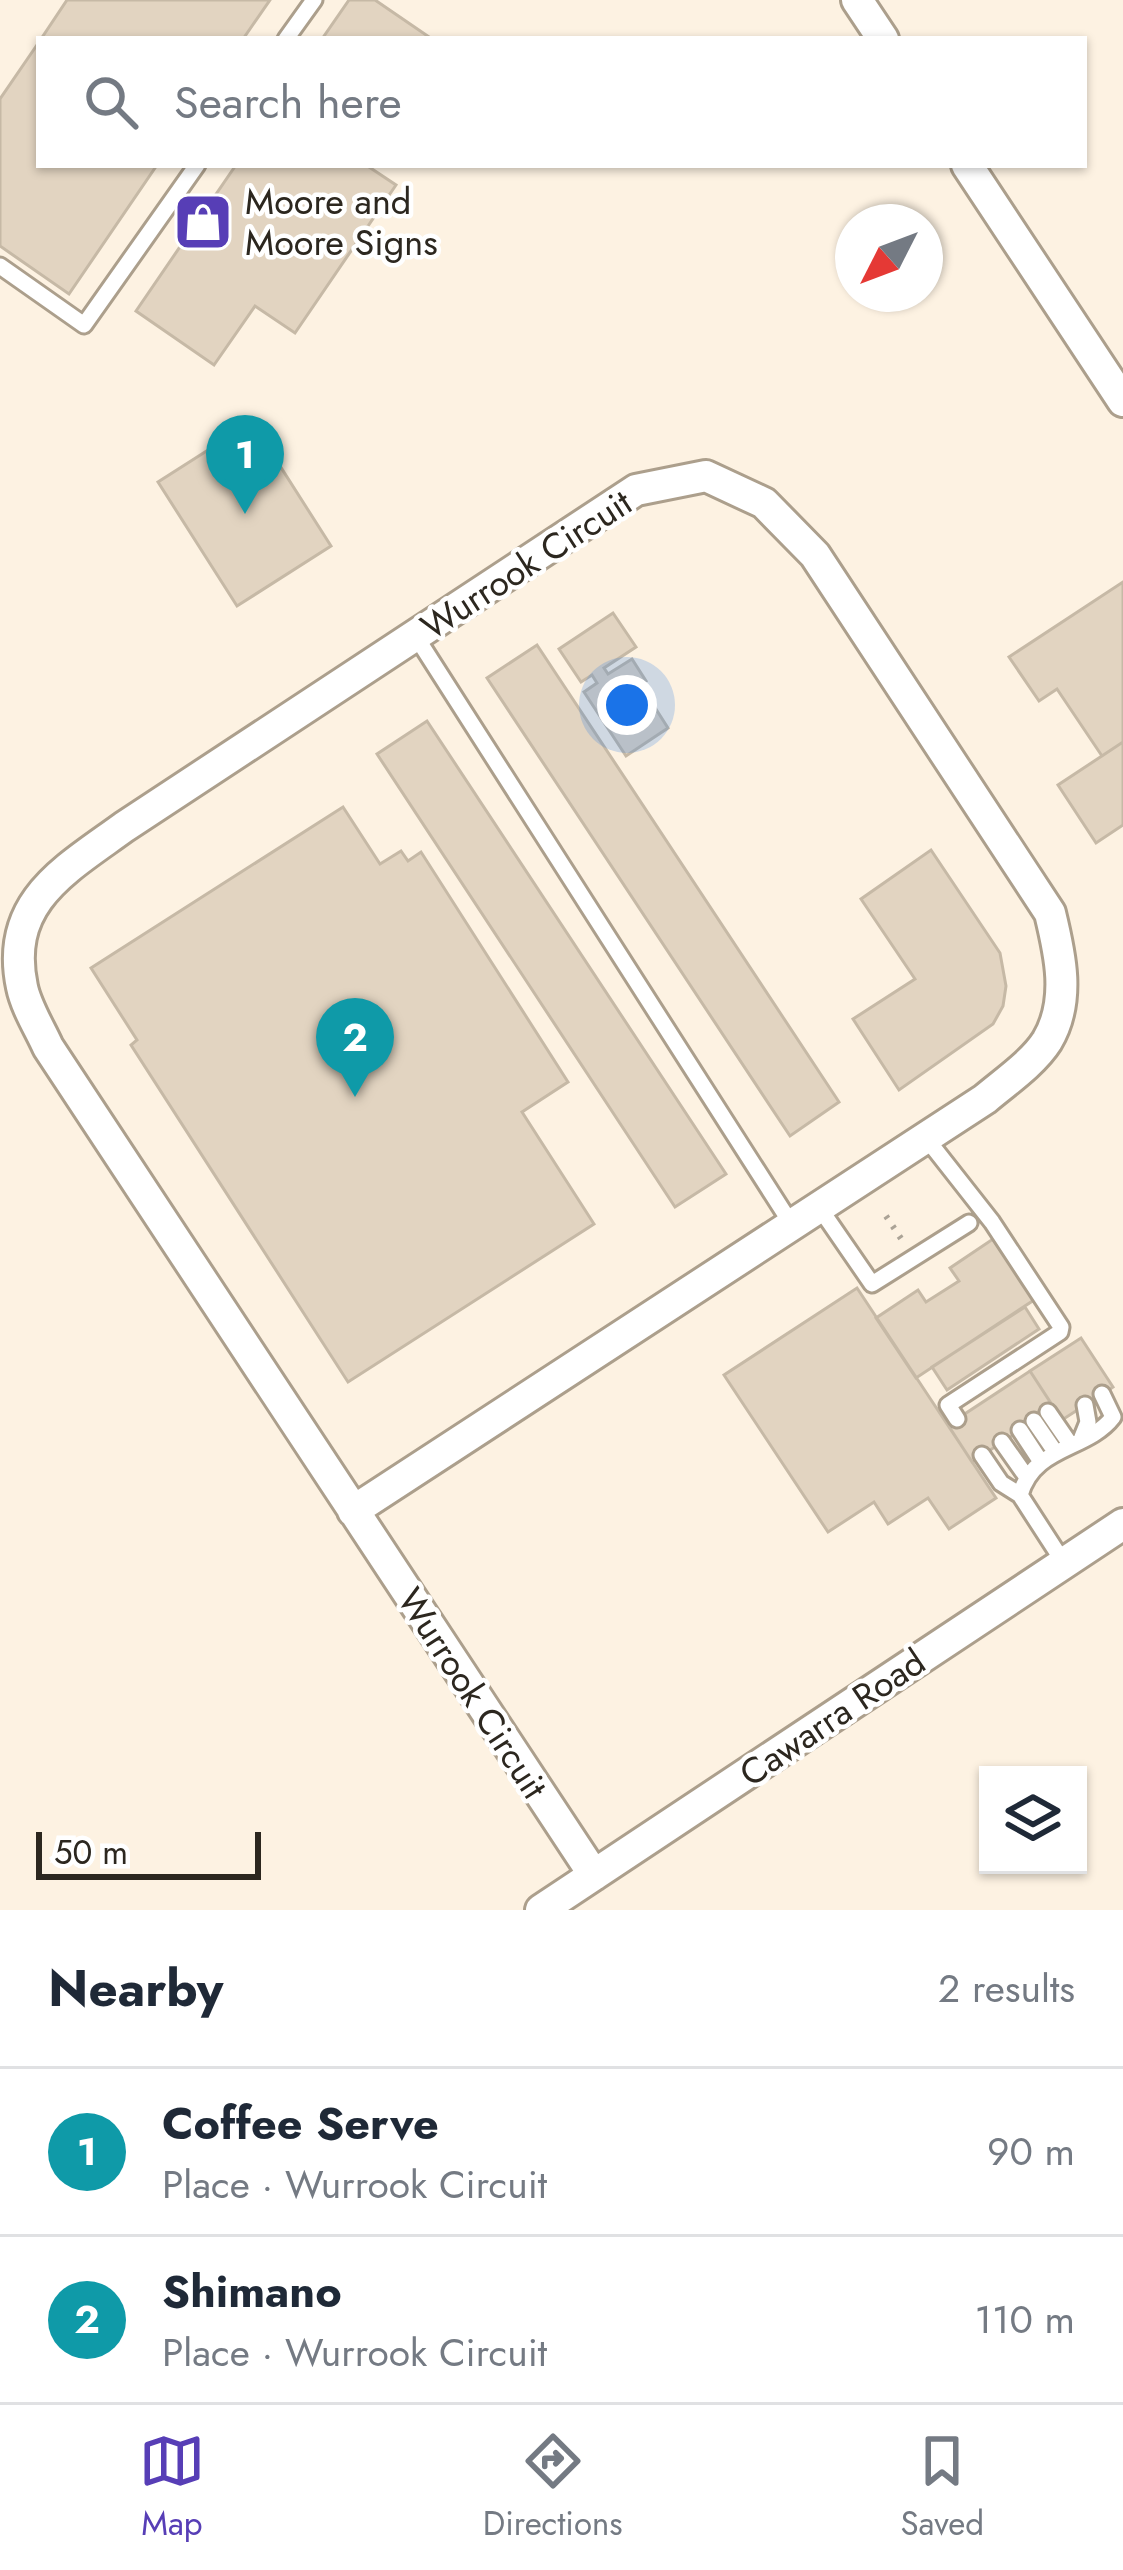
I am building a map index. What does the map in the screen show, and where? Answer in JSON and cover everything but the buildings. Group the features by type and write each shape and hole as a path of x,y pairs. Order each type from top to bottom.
{"street":[{"path":"857,0 881,36"},
{"path":"969,168 1123,401"},
{"name":"Wurrook Circuit","path":"353,1510 986,1099 1047,1040 1059,1004 1063,963 1050,913 815,555 764,503 706,476 636,490 124,827 48,883 19,932 22,988 48,1047 353,1510 594,1875"},
{"name":"Cawarra Road","path":"541,1910 1123,1524"}],"lane":[{"path":"288,36 314,0"},
{"path":"0,266 84,325 195,168"},
{"path":"415,635 792,1225"},
{"path":"926,1138 992,1222 1065,1339 973,1398 948,1405 957,1419"},
{"path":"819,1207 872,1284 969,1223"},
{"path":"1062,1449 1104,1429 1113,1417 1102,1394"},
{"path":"1020,1495 1026,1476 1088,1422 1085,1405"},
{"path":"1062,1449 1034,1421 1062,1449"},
{"path":"1002,1442 1026,1476"},
{"path":"982,1455 1001,1483 1020,1495 1064,1563"}],"place":[{"name":"Moore and Moore Signs","path":"203,222"},
{"name":"Coffee Serve","path":"245,514"},
{"name":"Shimano","path":"355,1097"}]}
